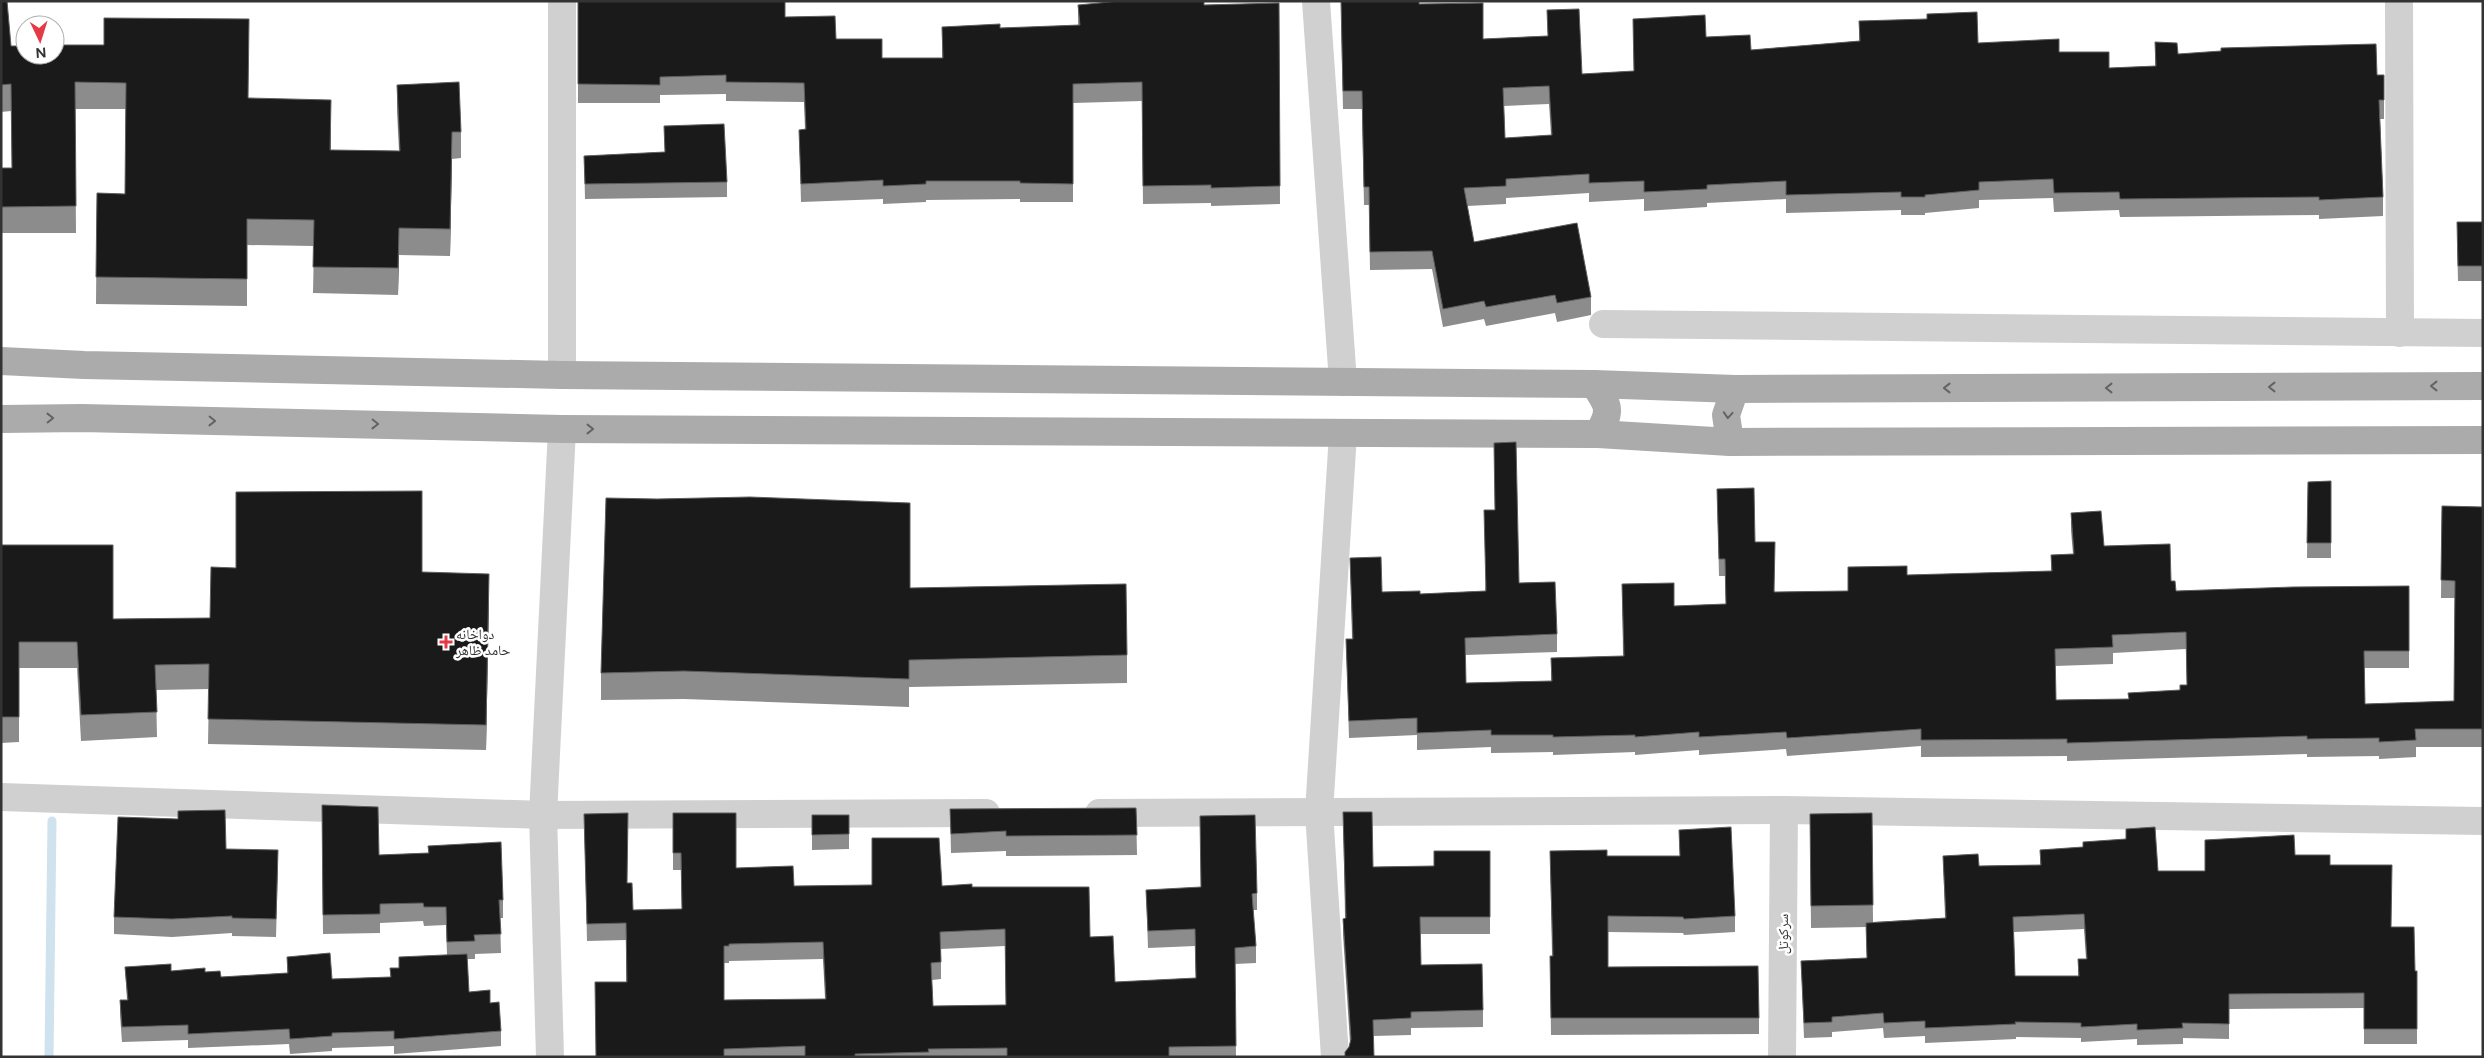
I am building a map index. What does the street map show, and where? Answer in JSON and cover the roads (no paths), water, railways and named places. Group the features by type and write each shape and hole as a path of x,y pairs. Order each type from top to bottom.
{"main road":[{"path":"1,360 84,365 562,376 1594,384 1735,389 2483,386"},
{"path":"1594,384 1606,403 1608,412 1598,434"},
{"path":"1730,442 1726,414 1735,389"},
{"path":"1,419 82,418 562,428 1598,434 1730,442 2483,440"}],"street":[{"path":"562,1 562,376"},
{"path":"1316,1 1343,382"},
{"path":"2399,1 2400,334"},
{"path":"1603,324 2400,334 2483,333"},
{"path":"550,1057 543,815 562,428"},
{"path":"1335,1057 1319,812 1343,434"},
{"path":"1,797 543,815 1011,813"},
{"path":"1070,813 1784,810 2483,821"},
{"name":"سرکوتل","path":"1782,1057 1784,810"}],"waterway":[{"path":"49,1057 52,821"}],"place":[{"name":"دواخانه حامد ظاهر","path":"446,642"}]}
